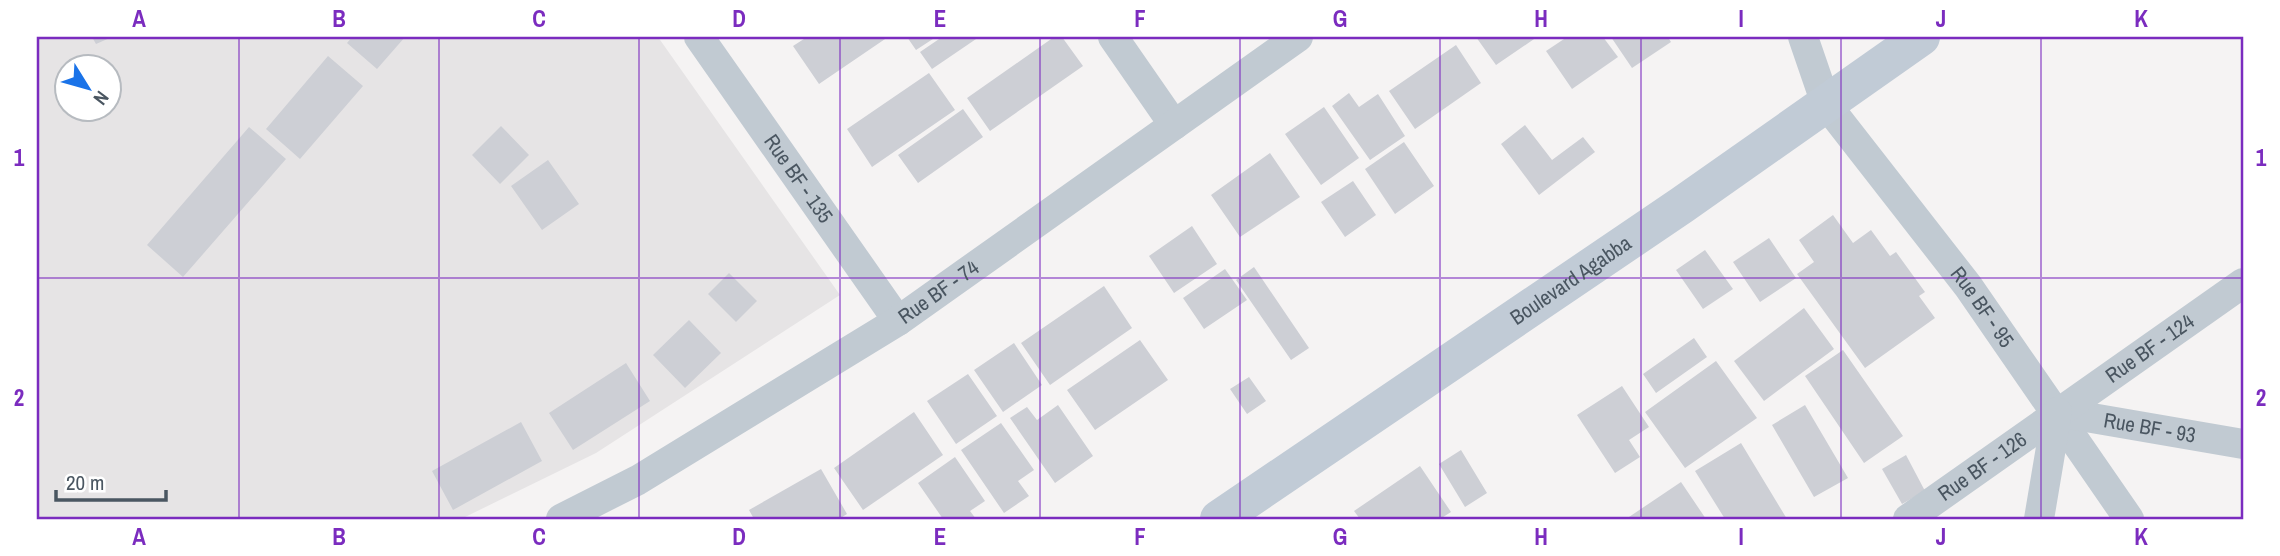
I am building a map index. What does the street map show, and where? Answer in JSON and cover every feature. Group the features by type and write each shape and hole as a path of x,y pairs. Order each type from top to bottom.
{"main road":[{"name":"Boulevard Agabba","path":"1219,519 1682,205 1921,37"}],"street":[{"name":"Rue BF - 135","path":"699,37 898,321"},
{"path":"1113,37 1174,125"},
{"name":"Rue BF - 74","path":"561,519 638,480 898,321 1298,37"},
{"name":"Rue BF - 95","path":"1802,37 1826,104 1968,286 2129,519"},
{"name":"Rue BF - 124","path":"2057,412 2243,283"},
{"path":"2039,519 2057,412"},
{"name":"Rue BF - 93","path":"2057,412 2243,444"},
{"name":"Rue BF - 126","path":"1908,519 2057,412"}],"shaded area":[{"path":"37,37 658,37 840,295 596,453 461,519 37,519"}],"building":[{"path":"92,37 112,37 96,44"},
{"path":"352,37 405,37 377,69 347,43"},
{"path":"807,37 888,37 819,84 793,46"},
{"path":"907,37 936,37 916,50"},
{"path":"942,37 979,37 932,69 920,52"},
{"path":"1054,37 1062,37 1083,66 990,131 967,98"},
{"path":"1476,37 1537,37 1496,65"},
{"path":"1567,37 1603,37 1618,57 1572,89 1546,51"},
{"path":"1611,37 1668,37 1671,42 1632,68"},
{"path":"1456,45 1481,83 1415,129 1389,91"},
{"path":"328,56 363,86 300,159 266,129"},
{"path":"929,73 955,110 872,167 847,129"},
{"path":"1349,93 1359,107 1378,94 1405,136 1370,160 1332,106"},
{"path":"1324,107 1359,158 1321,185 1285,134"},
{"path":"963,109 983,137 918,183 898,155"},
{"path":"1525,125 1552,160 1583,137 1595,152 1539,195 1501,144"},
{"path":"501,126 529,155 500,184 472,155"},
{"path":"249,127 286,159 183,277 147,245"},
{"path":"1404,142 1434,186 1395,214 1365,169"},
{"path":"1270,153 1300,197 1240,237 1211,195"},
{"path":"548,160 579,204 542,230 511,186"},
{"path":"1353,181 1376,215 1345,237 1321,202"},
{"path":"1833,215 1853,243 1871,230 1890,256 1896,252 1925,292 1919,296 1935,318 1865,368 1797,274 1814,262 1799,240"},
{"path":"1192,226 1217,264 1174,293 1149,256"},
{"path":"1769,238 1796,278 1760,302 1733,262"},
{"path":"1705,250 1733,289 1703,309 1676,270"},
{"path":"1254,267 1309,348 1291,360 1236,280"},
{"path":"1225,269 1247,300 1204,329 1183,298"},
{"path":"729,273 757,301 736,322 708,294"},
{"path":"1104,286 1132,328 1050,385 1021,343"},
{"path":"1804,308 1834,349 1764,401 1734,361"},
{"path":"689,320 721,353 685,388 653,355"},
{"path":"1694,338 1707,357 1656,393 1643,374"},
{"path":"1140,340 1168,380 1095,430 1067,390"},
{"path":"1014,343 1042,385 1003,412 974,370"},
{"path":"1843,350 1903,436 1864,463 1805,376"},
{"path":"1716,361 1757,418 1685,468 1645,412"},
{"path":"626,363 650,401 573,450 549,413"},
{"path":"968,374 997,416 956,444 927,401"},
{"path":"1249,377 1266,401 1247,414 1230,389"},
{"path":"1622,386 1649,427 1629,440 1640,457 1615,473 1577,415"},
{"path":"1058,405 1093,456 1055,483 1010,418 1027,407 1037,420"},
{"path":"1805,405 1848,478 1814,497 1772,425"},
{"path":"914,412 943,455 863,510 834,468"},
{"path":"521,422 542,461 453,510 432,471"},
{"path":"1001,423 1034,470 1018,481 1029,496 1004,513 961,450"},
{"path":"1741,443 1787,519 1725,519 1695,471"},
{"path":"1461,450 1487,493 1465,507 1439,464"},
{"path":"1906,455 1925,491 1902,504 1882,469"},
{"path":"955,457 985,501 970,511 976,519 943,519 918,483"},
{"path":"1420,466 1451,512 1440,519 1360,519 1354,511"},
{"path":"821,469 847,514 839,519 754,519 749,510"},
{"path":"1681,482 1706,519 1626,519"}]}
